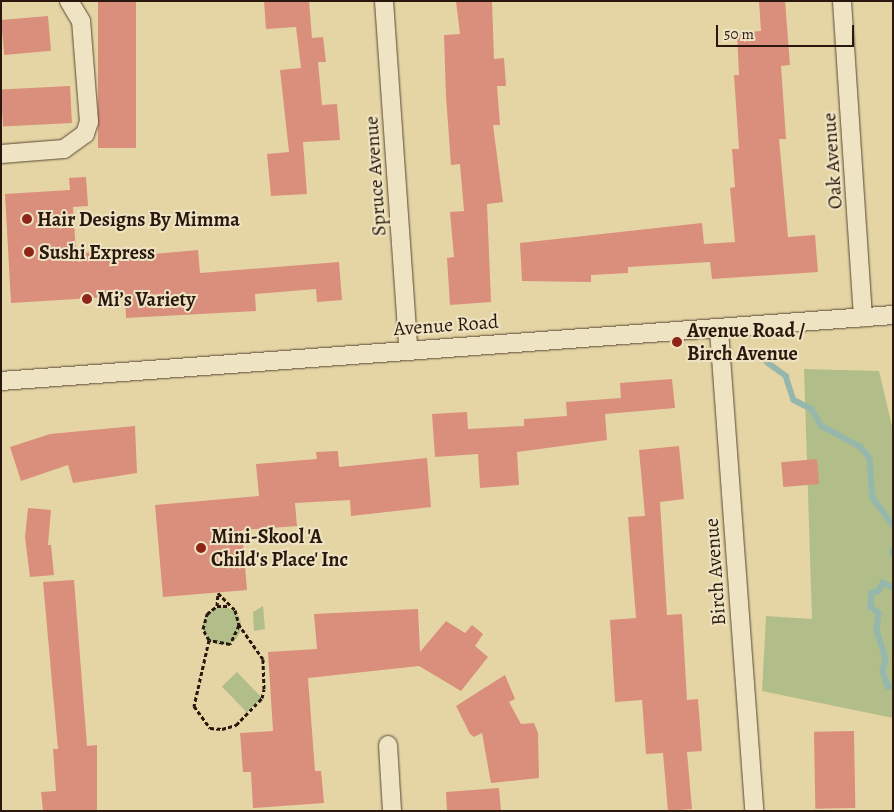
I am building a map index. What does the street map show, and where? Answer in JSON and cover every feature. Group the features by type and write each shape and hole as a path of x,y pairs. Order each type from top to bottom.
{"street":[{"path":"1,154 64,150 85,134 89,122 81,21 70,1"},
{"name":"Spruce Avenue","path":"384,1 408,348"},
{"name":"Oak Avenue","path":"842,1 864,317"},
{"name":"Avenue Road","path":"1,381 408,348 719,330 893,315"},
{"name":"Birch Avenue","path":"719,330 754,811"},
{"path":"388,746 392,811"}],"path":[{"path":"217,606 218,593 228,606 235,610 239,625 263,659 264,689 262,698 236,725 222,729 210,728 194,706 209,640 203,629 207,614 217,606 228,606"},
{"path":"209,640 230,644 239,625"}],"green space":[{"path":"804,369 879,371 893,430 893,718 762,691 766,616 812,619"},
{"path":"263,606 265,629 254,631 253,612"},
{"path":"222,607 235,613 241,626 235,639 222,645 209,639 203,626 209,613"},
{"path":"237,672 262,698 247,712 222,687"}],"building":[{"path":"98,1 136,1 136,148 98,148"},
{"path":"264,1 309,1 312,38 323,37 326,62 318,62 322,105 337,104 340,140 303,142 307,194 271,196 267,154 289,152 280,70 301,68 296,27 266,29"},
{"path":"456,1 492,1 494,59 504,58 506,86 497,86 500,125 493,125 503,202 487,204 491,302 450,305 447,258 454,257 450,212 464,211 460,164 451,165 446,96 444,35 460,34"},
{"path":"759,1 785,1 790,65 781,66 786,139 779,139 788,237 815,235 818,272 712,279 710,262 628,267 628,273 591,275 591,282 522,281 520,243 702,223 704,244 735,242 730,188 735,187 732,149 739,149 734,75 739,75 737,33 761,31"},
{"path":"48,16 51,51 4,55 1,20"},
{"path":"70,86 72,123 3,127 1,90"},
{"path":"86,177 88,206 73,207 76,253 98,252 98,259 198,250 200,273 339,262 342,300 317,302 316,289 255,294 256,311 126,318 125,296 11,303 5,194 70,190 69,178"},
{"path":"672,379 675,408 605,414 607,440 517,452 519,485 480,488 478,454 435,457 432,414 467,412 468,429 524,426 524,419 567,416 566,402 621,398 620,383"},
{"path":"135,426 137,473 73,483 68,465 21,481 10,447 50,434"},
{"path":"679,446 684,499 660,502 667,615 682,614 687,700 698,699 702,751 687,752 692,809 668,811 663,753 646,754 642,700 615,702 610,620 636,618 628,517 645,516 639,450"},
{"path":"338,451 339,467 427,458 431,507 351,516 350,500 295,503 297,526 242,530 247,590 163,597 155,505 259,496 256,464 317,459 316,452"},
{"path":"817,459 819,484 783,487 781,462"},
{"path":"28,508 51,510 48,545 51,545 54,575 30,577 25,537"},
{"path":"74,580 87,746 97,745 97,811 43,811 41,792 56,791 53,749 58,749 43,582"},
{"path":"418,609 420,652 446,621 465,633 472,625 483,634 475,646 488,657 461,691 419,666 308,678 315,771 321,771 324,803 253,808 251,772 243,772 240,733 273,731 268,652 317,649 314,614"},
{"path":"505,675 515,699 509,702 521,724 534,723 538,733 539,778 491,783 482,733 474,737 470,734 456,706"},
{"path":"854,731 855,808 815,809 814,732"},
{"path":"499,788 501,811 447,811 446,792"}],"waterway":[{"path":"767,362 786,376 794,400 812,409 822,426 861,447 870,458 873,498 893,525"},
{"path":"893,588 883,583 879,591 872,593 871,607 879,613 877,630 886,659 883,671 888,686 893,686"}],"place":[{"name":"Hair Designs By Mimma","path":"27,219"},
{"name":"Sushi Express","path":"29,252"},
{"name":"Mi’s Variety","path":"87,299"},
{"name":"Avenue Road / Birch Avenue","path":"677,342"},
{"name":"Mini-Skool 'A Child's Place' Inc","path":"201,548"}]}
